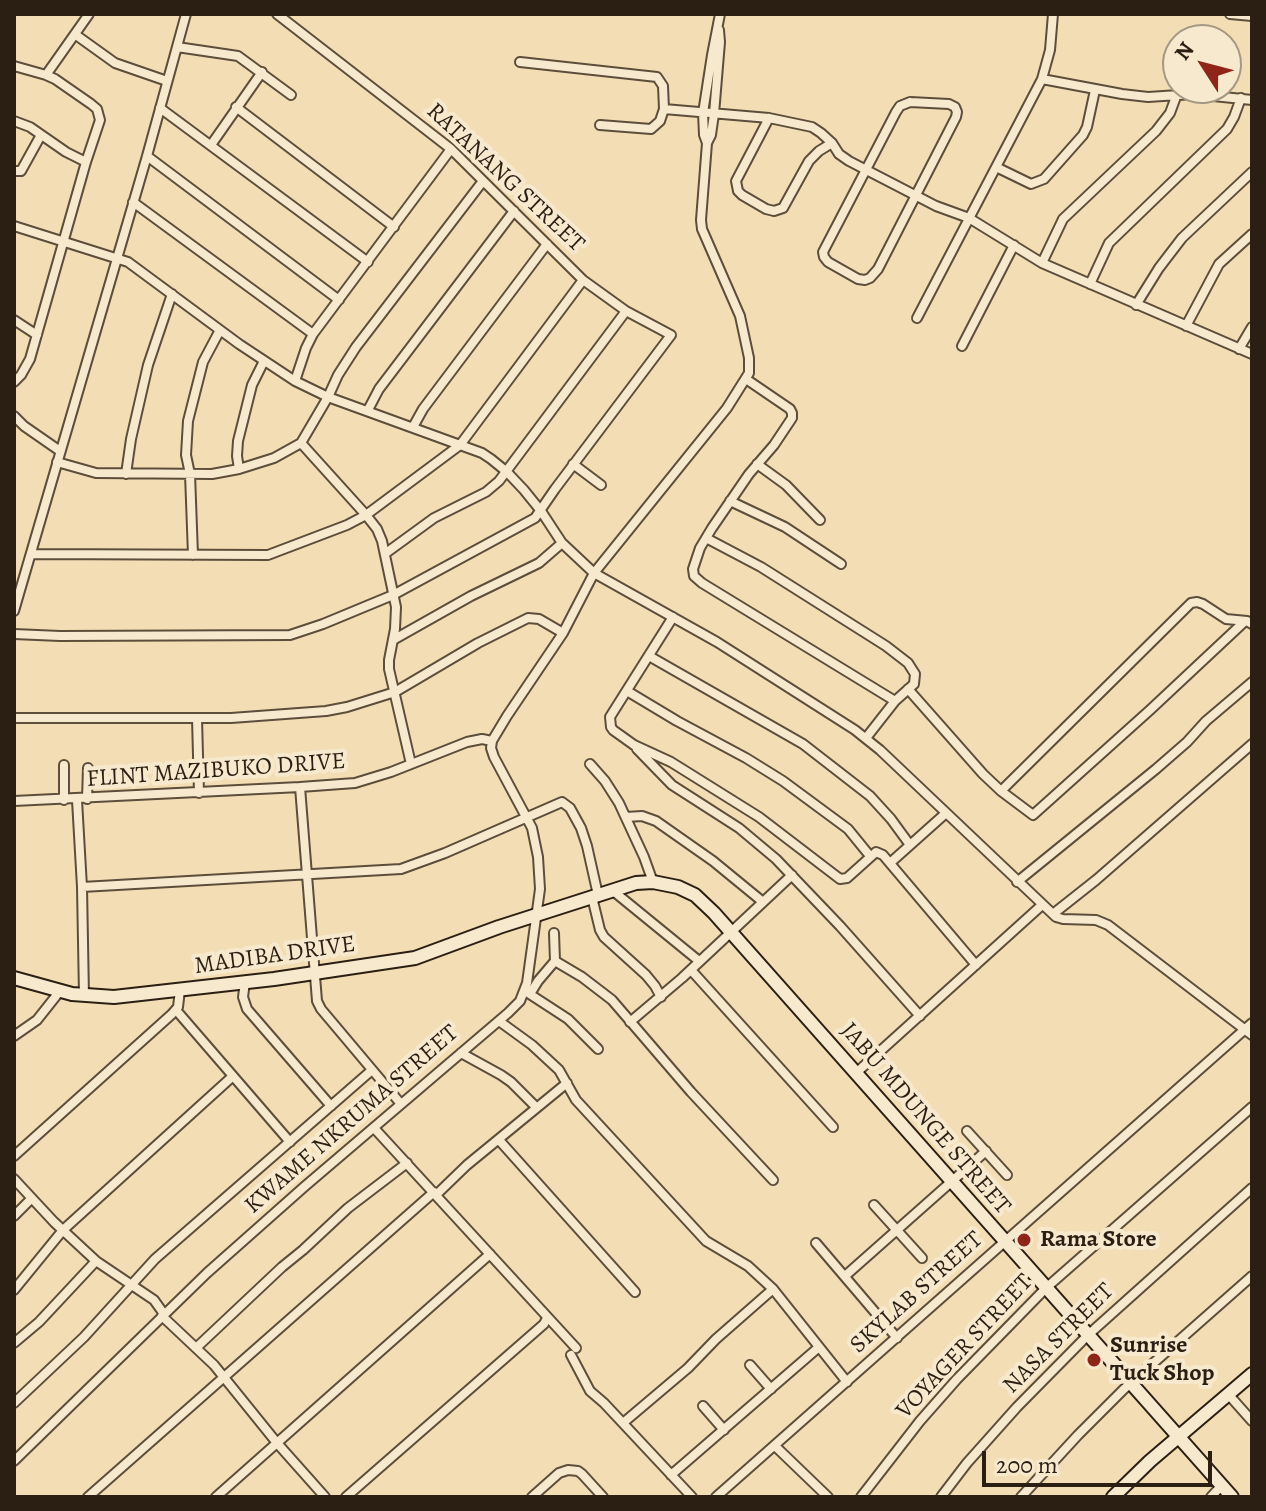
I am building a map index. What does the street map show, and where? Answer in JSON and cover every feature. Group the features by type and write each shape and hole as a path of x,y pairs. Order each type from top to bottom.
{"street":[{"path":"46,75 89,14"},
{"path":"14,611 18,582 31,554 186,14"},
{"name":"RATANANG STREET","path":"277,14 451,149 583,280 626,311 671,335 573,464"},
{"path":"598,1049 568,1019 528,993 540,889 535,837 491,748 492,741 563,633 594,573 727,408 750,368 740,316 702,229 701,220 707,143 714,114 720,14"},
{"path":"917,318 1042,79 1050,50 1053,14"},
{"path":"1230,14 1252,16"},
{"path":"707,143 703,113 715,36 719,29"},
{"path":"76,35 121,66 167,81"},
{"path":"177,47 238,56 291,95"},
{"path":"520,62 657,77 662,82 664,109 660,121 651,129 600,125"},
{"path":"14,66 46,75 91,104 100,114 99,127 86,162 30,359 14,382"},
{"path":"211,145 262,72"},
{"path":"1042,79 1095,90 1148,97 1162,96"},
{"path":"996,167 1031,184 1044,179 1083,135 1095,90"},
{"path":"910,102 941,103 955,107 956,117 915,196 878,269 870,278 865,280 850,275 824,257 823,252 900,106 910,102"},
{"path":"1042,263 1063,219 1156,131 1173,104"},
{"path":"1090,284 1109,243 1227,129 1239,104"},
{"path":"236,107 394,227"},
{"path":"160,108 368,262"},
{"path":"664,109 769,118 812,127 832,143 839,154 866,171 915,196 969,218 1042,263 1252,354"},
{"path":"769,118 736,181 742,195 766,209 774,211 783,208 809,161 832,143"},
{"path":"14,121 30,127 86,162"},
{"path":"14,171 21,171 41,135"},
{"path":"295,381 313,334 451,149"},
{"path":"147,156 339,300"},
{"path":"1136,305 1182,238 1252,172"},
{"path":"57,462 96,473 212,474 274,458 301,443 356,347 483,181"},
{"path":"133,202 313,334"},
{"path":"368,410 379,389 514,211"},
{"path":"14,226 136,267 295,381 328,397 482,453 507,472 541,511 562,543 594,573 775,678 866,738 1053,914 1059,918 1090,919 1108,925 1250,1029"},
{"path":"1186,326 1219,264 1252,234"},
{"path":"413,427 423,409 547,244"},
{"path":"962,346 1014,245"},
{"path":"31,554 268,555 347,525 366,515 460,445 583,280"},
{"path":"126,474 148,365 172,294"},
{"path":"386,553 434,518 486,492 507,472 626,311"},
{"path":"14,320 37,335"},
{"path":"1239,349 1252,327"},
{"path":"193,555 190,474 186,455 188,421 203,362 220,330"},
{"path":"239,469 238,441 252,385 264,361"},
{"path":"746,379 785,404 792,418 706,538 692,573 696,579 895,701"},
{"path":"16,422 60,451"},
{"path":"301,443 377,529 386,553 396,607 389,669 411,764"},
{"path":"14,634 290,635 393,595 529,522 541,511 573,464 601,485"},
{"path":"757,464 786,485 820,520"},
{"path":"730,501 785,527 841,564"},
{"path":"706,538 761,567 896,652 908,663 915,674 915,682 895,701 866,738"},
{"path":"393,640 471,596 539,563 562,543"},
{"path":"1001,791 1191,603 1203,604 1226,619 1248,623"},
{"path":"673,617 610,717 613,730 741,805 840,879 847,878 870,856 878,852 883,855 976,965"},
{"path":"14,718 197,718 316,712 347,707 395,692 478,643 528,618 539,619 563,633"},
{"path":"908,689 974,765 1001,791 1031,814 1036,814 1248,623"},
{"path":"649,656 803,744 870,796 910,845"},
{"path":"1017,882 1156,769 1252,682"},
{"path":"627,691 783,781 848,829 870,856"},
{"path":"197,718 199,793"},
{"name":"FLINT MAZIBUKO DRIVE","path":"14,801 355,783 467,742 492,741"},
{"path":"1053,914 1252,744"},
{"path":"634,745 672,785 747,834 792,875 920,1016"},
{"path":"590,764 612,790 653,882"},
{"path":"64,765 64,800"},
{"path":"87,799 88,768"},
{"path":"300,787 316,998 321,1009 401,1104"},
{"path":"77,800 84,996"},
{"path":"82,887 401,869 445,853 557,803 566,804 581,828 587,846 600,930 646,975 661,997"},
{"path":"890,863 946,813"},
{"path":"626,817 642,816 656,821 713,861 763,902"},
{"path":"630,1022 691,970 792,875"},
{"name":"JABU MDUNGE STREET","path":"536,915 636,883 653,882 678,887 695,895 731,931 1232,1497"},
{"path":"612,890 699,961"},
{"path":"856,1073 1042,905"},
{"name":"MADIBA DRIVE","path":"14,978 84,996 114,997 180,990 415,958 536,915"},
{"path":"554,933 555,961 612,1000 773,1180"},
{"name":"KWAME NKRUMA STREET","path":"14,1461 247,1237 499,1021 555,961"},
{"path":"691,970 833,1127"},
{"path":"245,982 243,997 247,1009 331,1106"},
{"path":"14,1156 176,1010 180,990"},
{"path":"14,1036 37,1020 60,991"},
{"path":"176,1010 290,1142"},
{"path":"499,1021 559,1070 576,1100 706,1241 748,1266 773,1289 847,1382"},
{"name":"SKYLAB STREET","path":"717,1497 1250,1029"},
{"path":"461,1053 511,1082 536,1107"},
{"path":"14,1403 62,1360 155,1259 372,1070"},
{"path":"14,1290 63,1230 233,1076"},
{"path":"88,1497 467,1165 567,1083"},
{"name":"VOYAGER STREET","path":"861,1497 912,1430 957,1379 1046,1288 1252,1107"},
{"path":"374,1128 547,1318 573,1352 590,1391 692,1497"},
{"path":"967,1131 1007,1175"},
{"path":"499,1140 635,1292"},
{"path":"845,1276 986,1151"},
{"path":"196,1348 348,1208 407,1163"},
{"path":"14,1179 96,1261 154,1300 163,1315 214,1365 325,1497"},
{"name":"NASA STREET","path":"941,1497 987,1440 1088,1335 1252,1188"},
{"path":"14,1216 31,1199"},
{"path":"874,1205 922,1258"},
{"path":"816,1243 897,1338"},
{"path":"216,1497 490,1254"},
{"path":"14,1343 45,1316 96,1261"},
{"path":"1021,1497 1131,1383 1252,1276"},
{"path":"623,1423 773,1289"},
{"path":"346,1497 544,1324 547,1318"},
{"path":"671,1475 819,1347"},
{"path":"750,1365 771,1389"},
{"path":"1113,1497 1178,1436 1252,1374"},
{"path":"1228,1394 1252,1421"},
{"path":"703,1406 724,1430"},
{"path":"775,1446 828,1497"},
{"path":"532,1497 559,1473 568,1470 582,1474 603,1497"},
{"path":"1211,1497 1222,1485"}],"place":[{"name":"Rama Store","path":"1024,1240"},
{"name":"Sunrise Tuck Shop","path":"1094,1360"}]}
